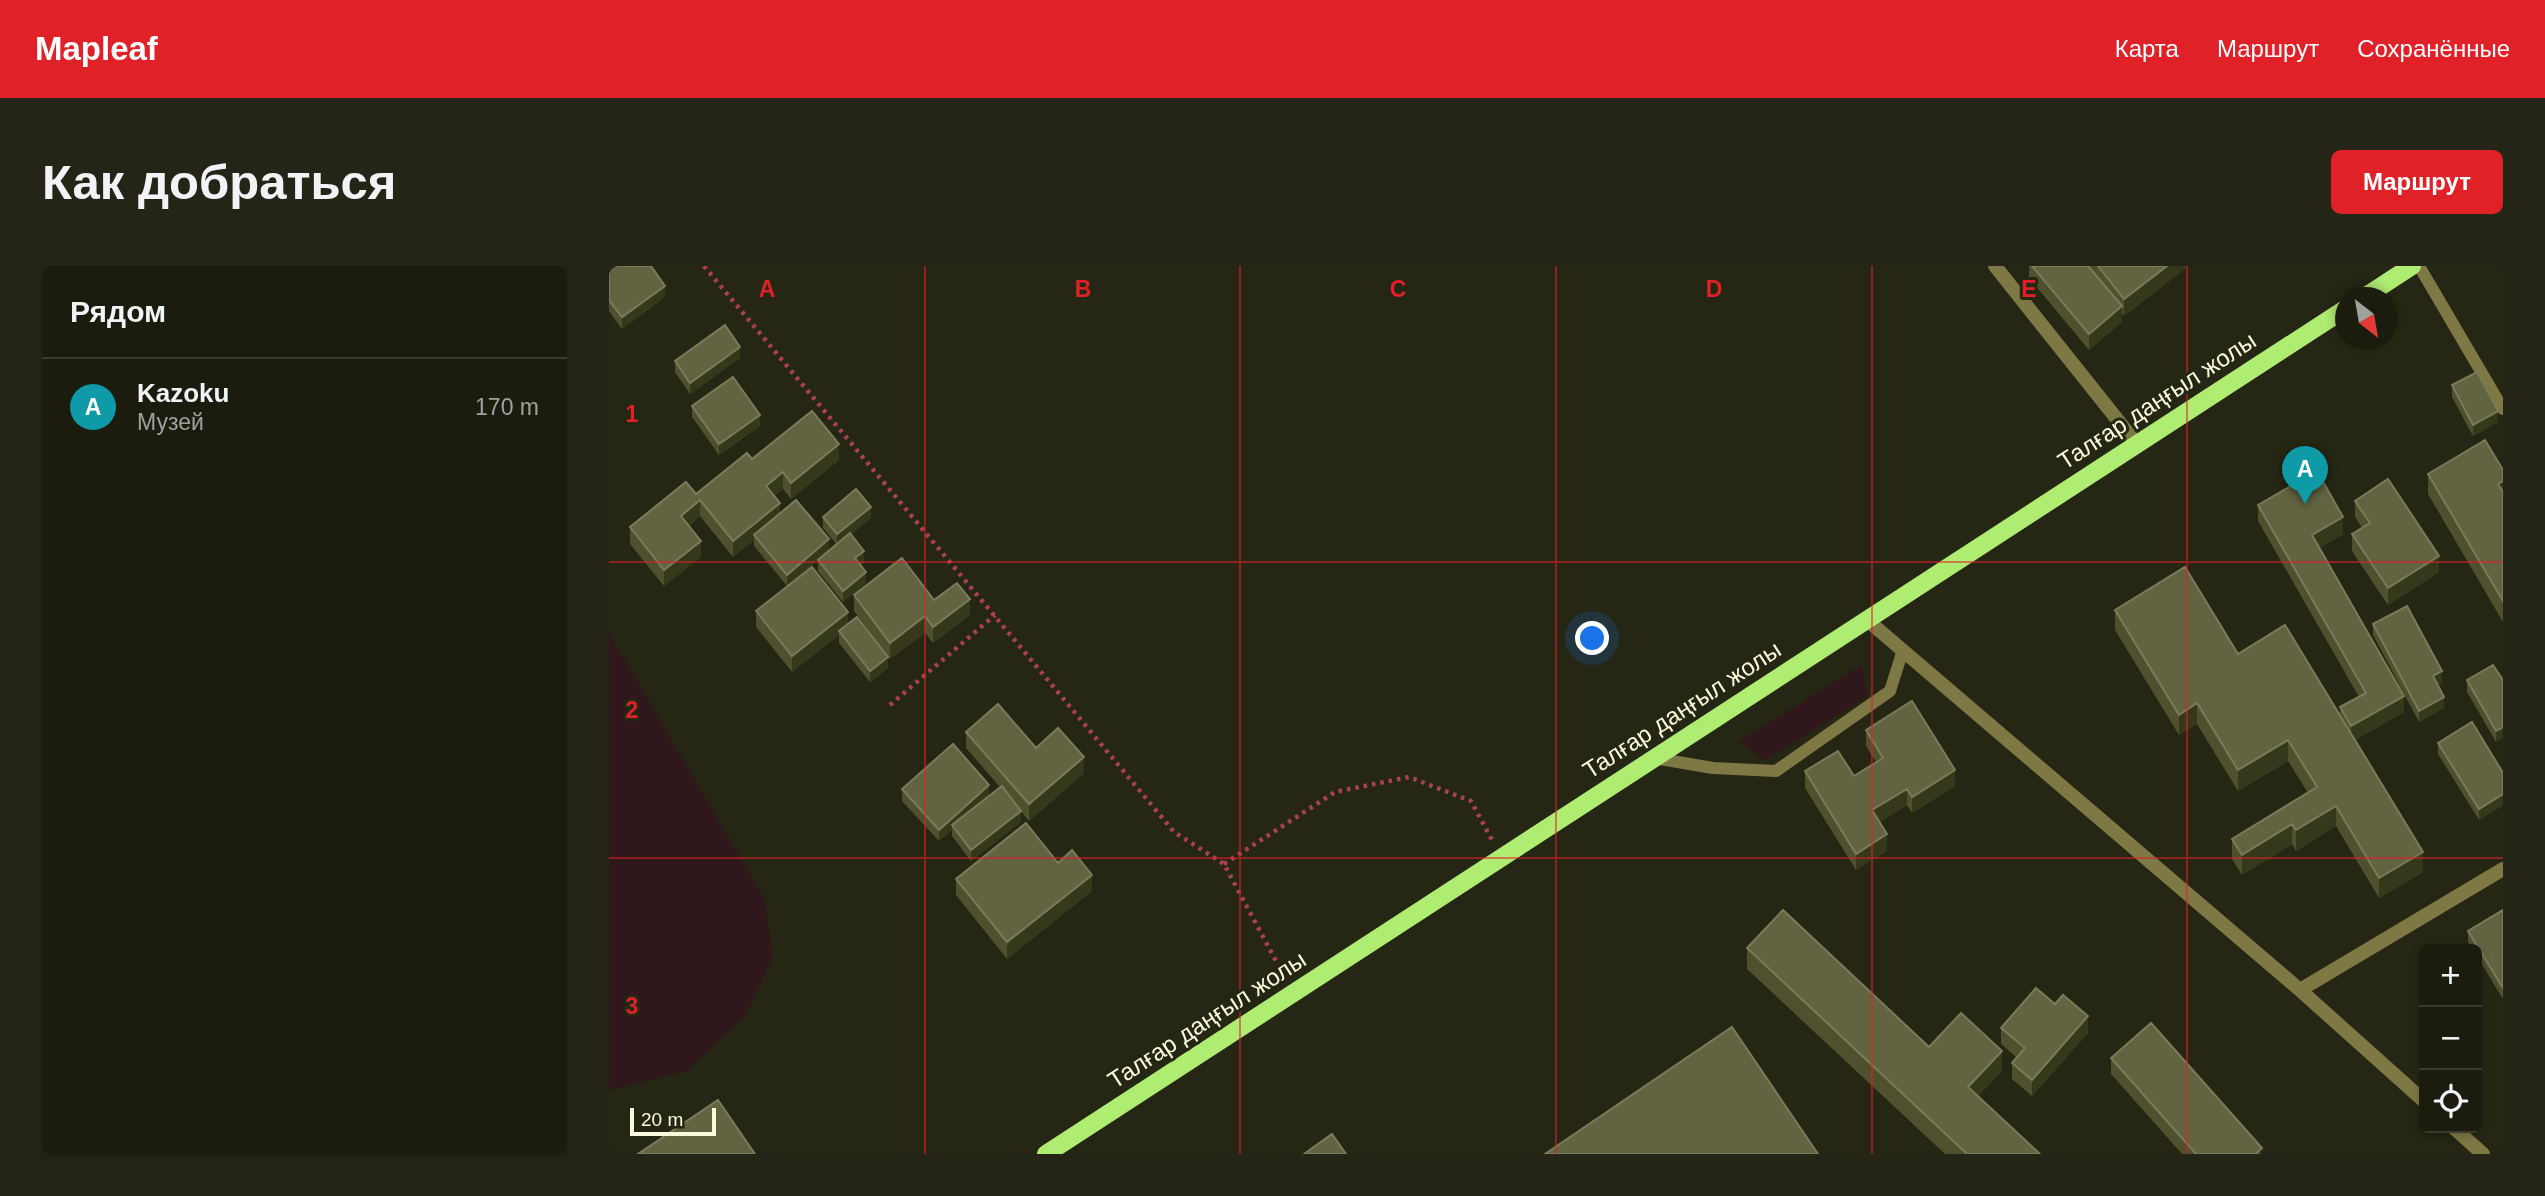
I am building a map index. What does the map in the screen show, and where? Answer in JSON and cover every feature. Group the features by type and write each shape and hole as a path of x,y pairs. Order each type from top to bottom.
{"main road":[{"path":"2380,287 2412,266"},
{"name":"Талғар даңғыл жолы","path":"1047,1154 2335,316"}],"street":[{"path":"1996,266 2136,443"},
{"path":"1866,619 2300,990 2419,1097"},
{"path":"2300,990 2503,869"},
{"path":"2460,1133 2483,1154"}],"lane":[{"path":"2419,266 2503,409"},
{"path":"1653,758 1713,768 1776,771 1890,691 1903,650"}],"path":[{"path":"705,266 1174,832 1224,864 1293,993"},
{"path":"890,705 995,615"},
{"path":"1224,864 1335,792 1409,777 1471,801 1501,857"}],"shaded area":[{"path":"609,633 765,900 772,958 746,1015 687,1071 609,1090"},
{"path":"1861,665 1868,696 1765,760 1739,742"}],"building":[{"path":"609,266 651,266 665,286 622,317 609,300"},
{"path":"2032,266 2088,266 2122,306 2089,334"},
{"path":"2098,266 2167,266 2124,299"},
{"path":"725,325 740,347 690,383 675,361"},
{"path":"2477,372 2498,411 2473,425 2452,385"},
{"path":"733,377 760,415 719,444 692,406"},
{"path":"812,411 839,444 791,483 783,472 766,486 780,503 733,541 700,500 681,516 701,541 664,570 630,527 686,482 696,494 747,453 752,459"},
{"path":"2485,440 2503,470 2503,481 2498,484 2503,492 2503,601 2428,474"},
{"path":"2317,471 2343,517 2312,535 2404,696 2351,726 2340,707 2366,693 2258,505"},
{"path":"2388,479 2439,556 2388,588 2352,534 2370,523 2355,501"},
{"path":"856,489 871,507 837,534 823,517"},
{"path":"796,500 829,539 787,575 754,535"},
{"path":"850,533 864,551 855,558 866,572 843,591 818,560"},
{"path":"902,558 934,600 957,583 970,599 933,627 925,616 890,643 854,595"},
{"path":"812,567 848,612 792,656 756,611"},
{"path":"2185,567 2238,654 2285,625 2423,852 2379,878 2336,806 2296,830 2292,824 2242,855 2232,839 2317,787 2288,740 2238,770 2197,703 2179,715 2115,610"},
{"path":"2407,606 2442,671 2433,676 2444,697 2419,711 2373,624"},
{"path":"857,617 888,657 870,671 839,631"},
{"path":"2493,665 2503,680 2503,727 2496,731 2467,680"},
{"path":"1912,701 1955,770 1912,797 1907,789 1872,810 1887,834 1856,854 1805,771 1838,751 1854,776 1883,758 1866,730"},
{"path":"998,704 1036,748 1058,728 1084,757 1029,804 966,732"},
{"path":"2472,722 2503,773 2503,794 2479,809 2438,743"},
{"path":"953,744 989,785 939,830 902,789"},
{"path":"1002,786 1021,811 971,850 952,825"},
{"path":"1026,823 1058,863 1072,850 1092,875 1007,942 956,879"},
{"path":"1783,910 1929,1047 1961,1013 2002,1051 1968,1087 2040,1154 1967,1154 1747,948"},
{"path":"2503,910 2503,988 2482,954 2482,944 2476,944 2468,931"},
{"path":"2036,988 2055,1004 2063,995 2088,1016 2032,1080 2012,1063 2025,1048 2001,1028"},
{"path":"2151,1023 2262,1148 2256,1154 2196,1154 2111,1058"},
{"path":"1732,1027 1818,1154 1545,1154"},
{"path":"718,1100 755,1154 638,1154"},
{"path":"1332,1134 1346,1154 1304,1154"}],"place":[{"name":"Kazoku","path":"2305,504"}]}
